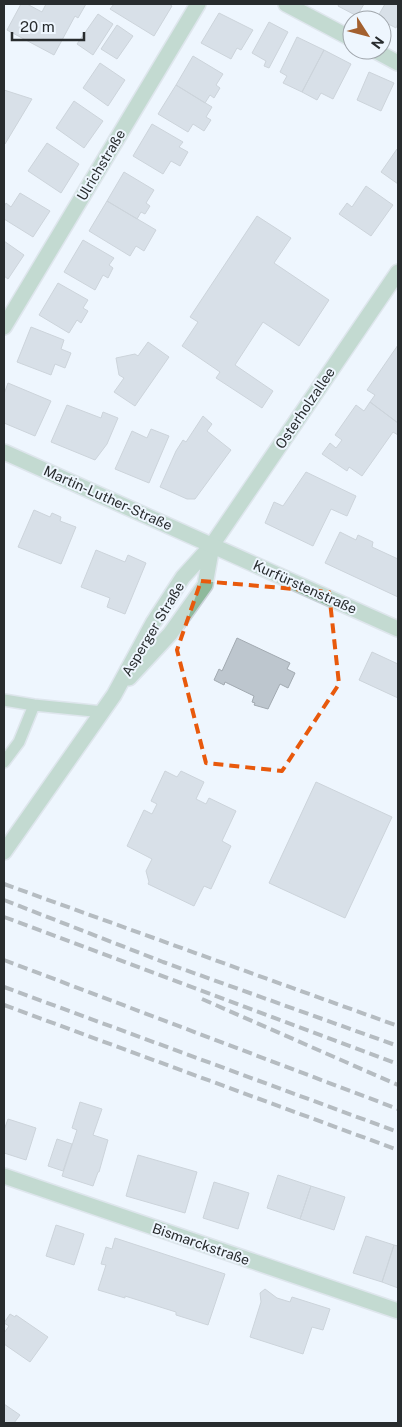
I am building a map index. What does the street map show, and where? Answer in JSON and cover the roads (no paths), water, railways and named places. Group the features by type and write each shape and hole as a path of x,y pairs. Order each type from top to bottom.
{"street":[{"name":"Ulrichstraße","path":"4,327 198,4"},
{"path":"286,4 342,33"},
{"name":"Osterholzallee","path":"212,545 398,272"},
{"name":"Martin-Luther-Straße","path":"4,452 212,545"},
{"name":"Kurfürstenstraße","path":"212,545 398,629"},
{"name":"Asperger Straße","path":"4,852 114,696 153,623 183,577 212,545"},
{"name":"Asperger Straße","path":"114,696 170,634 205,585 212,545"},
{"name":"Bismarckstraße","path":"4,1176 398,1311"}],"lane":[{"path":"4,700 103,712"},
{"path":"4,762 19,742 34,705"}],"railway":[{"path":"4,884 398,1026"},
{"path":"4,900 163,962 398,1046"},
{"path":"4,917 398,1064"},
{"path":"4,960 398,1109"},
{"path":"4,987 398,1132"},
{"path":"202,999 398,1085"},
{"path":"4,1005 398,1150"}]}
